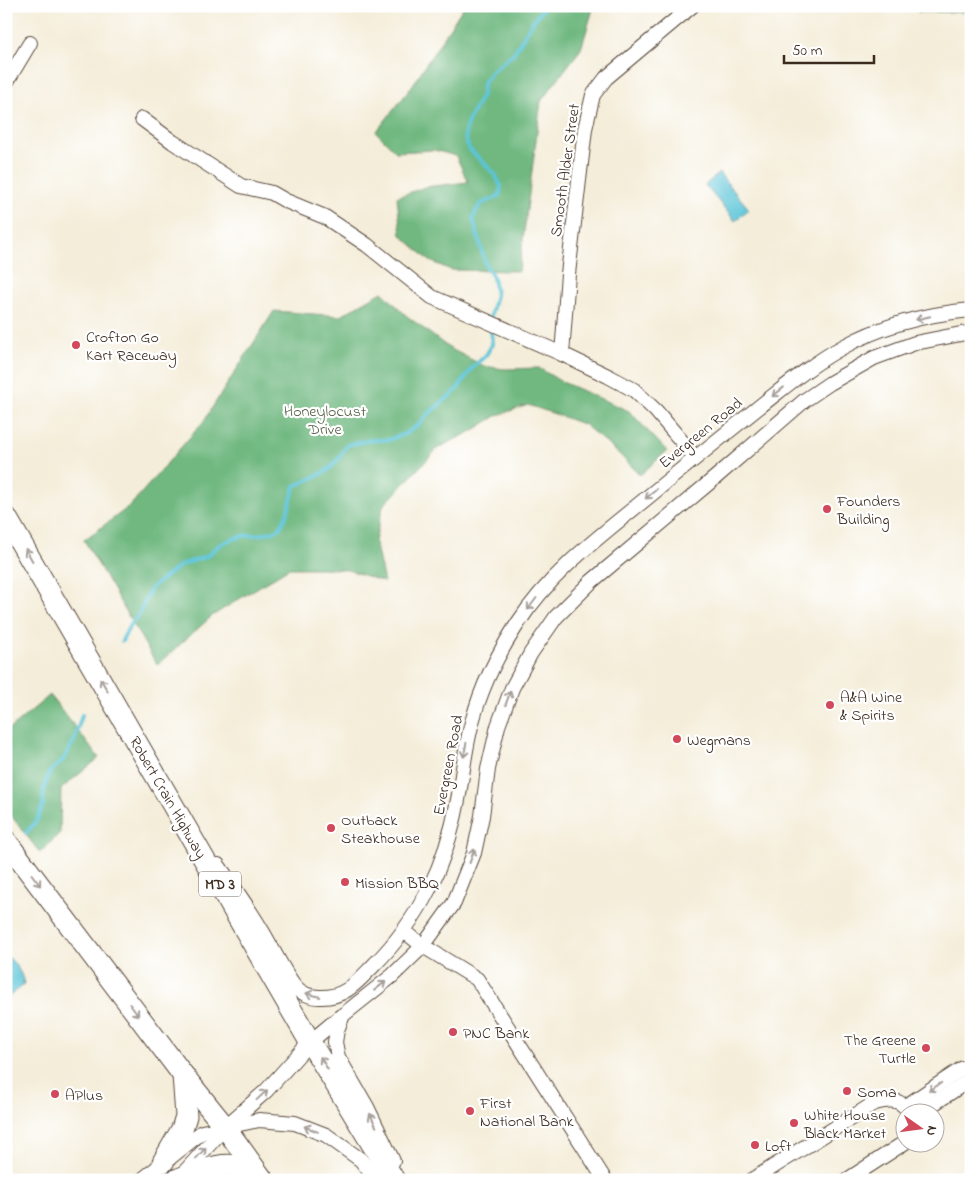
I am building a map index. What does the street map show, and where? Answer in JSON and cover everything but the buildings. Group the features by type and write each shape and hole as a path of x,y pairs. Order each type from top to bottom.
{"highway":[{"name":"Robert Crain Highway","path":"6,517 310,1042 394,1180"},
{"path":"6,842 183,1075 226,1127 263,1180"},
{"path":"163,1162 182,1129 186,1116 183,1075"},
{"path":"178,1179 216,1166 230,1165 244,1168 263,1180"}],"street":[{"name":"Smooth Alder Street","path":"562,354 568,274 585,129 593,95 606,78 692,6"},
{"path":"6,83 30,43"},
{"path":"142,119 173,142 241,186 272,193 325,218 366,245 432,297 508,329 634,390 656,411 695,457"},
{"name":"Evergreen Road","path":"171,800 250,910 296,987 310,996 341,995 376,963 404,931 426,897 441,864 451,832 459,797 464,752 473,717 487,678 499,653 519,620 559,572 695,457 802,373 842,347 892,326 947,312 971,310"},
{"path":"178,1179 226,1127 266,1092 310,1042 392,976 423,946 454,903 474,853 482,816 488,769 498,726 512,688 531,653 556,617 592,580 805,400 874,358 914,343 963,332 971,332"},
{"path":"404,931 423,946 477,979 605,1180"},
{"path":"343,1015 335,1042 338,1057 367,1107 402,1180"},
{"path":"918,1104 967,1074"},
{"path":"930,1104 967,1074"},
{"path":"752,1180 875,1103 888,1100 897,1101 901,1104"},
{"path":"142,1180 202,1132 259,1120 296,1123 326,1135 361,1160 376,1180"},
{"path":"847,1180 894,1149"}],"green space":[{"path":"464,6 594,6 581,49 541,101 519,271 451,270 430,261 401,235 397,197 425,187 468,182 456,156 434,150 396,152 376,132 410,89"},
{"path":"919,6 971,6 971,12 918,12"},
{"name":"Honeylocust Drive","path":"382,292 407,316 449,348 484,366 504,369 539,368 560,381 629,411 667,451 640,475 585,425 528,405 498,415 438,448 383,506 375,541 384,582 348,570 289,568 212,616 157,665 84,540 130,506 203,422 274,311 340,316"},
{"path":"50,695 99,758 61,789 60,833 40,853 6,809 6,732"}],"water":[{"path":"719,173 749,209 735,221 705,185"},
{"path":"6,955 18,968 24,984 6,999"}],"waterway":[{"path":"490,318 496,295 493,277 486,266 473,219 481,204 499,196 501,186 494,173 469,149 465,137 467,123 482,95 483,83 492,71 514,53 533,21 545,6"},
{"path":"122,641 130,625 138,616 151,588 181,565 207,556 219,545 232,539 272,532 280,528 287,514 295,486 326,472 336,462 347,445 370,440 388,440 405,434 419,424 456,391 473,367 486,355 492,345 491,328"},
{"path":"26,833 37,820 43,805 44,789 49,773 63,760 74,741 82,715"}],"place":[{"name":"Crofton Go Kart Raceway","path":"76,345"},
{"name":"Founders Building","path":"827,509"},
{"name":"A&A Wine & Spirits","path":"830,705"},
{"name":"Wegmans","path":"677,739"},
{"name":"Outback Steakhouse","path":"331,828"},
{"name":"Mission BBQ","path":"345,882"},
{"name":"PNC Bank","path":"453,1032"},
{"name":"The Greene Turtle","path":"926,1048"},
{"name":"Soma","path":"847,1091"},
{"name":"APlus","path":"55,1094"},
{"name":"First National Bank","path":"470,1111"},
{"name":"White House Black Market","path":"794,1123"},
{"name":"Loft","path":"755,1145"}]}
